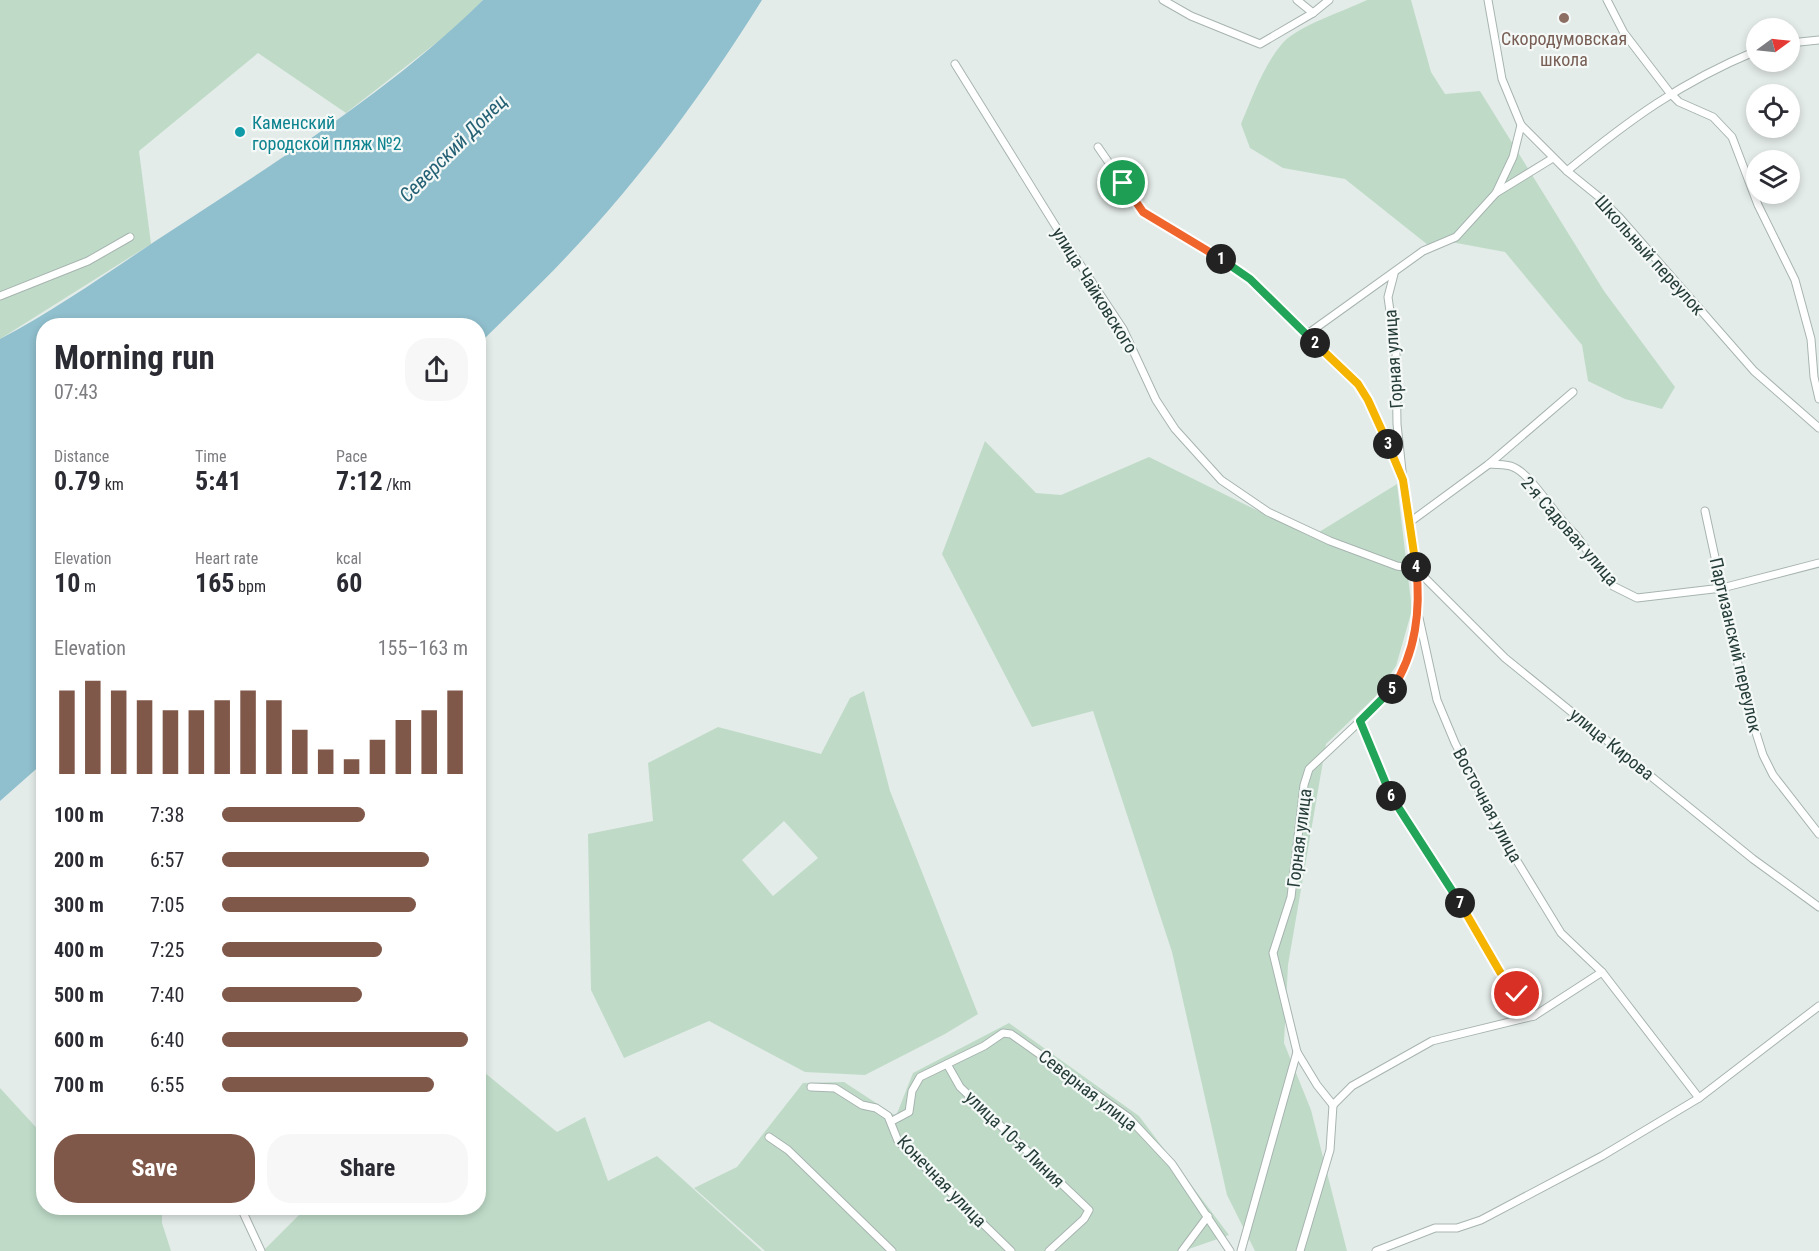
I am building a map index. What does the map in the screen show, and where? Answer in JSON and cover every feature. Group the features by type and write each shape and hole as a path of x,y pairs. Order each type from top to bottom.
{"street":[{"path":"1162,0 1191,16 1260,44 1313,13 1329,0"},
{"path":"1297,0 1313,13"},
{"name":"Школьный переулок","path":"1488,0 1502,79 1521,125 1553,158 1620,218 1754,371 1819,428"},
{"path":"1606,0 1624,33 1670,93 1679,102 1713,117 1732,137 1758,205 1795,280 1811,339 1814,377 1819,399"},
{"path":"1800,42 1819,40"},
{"path":"1567,171 1624,124 1670,93 1746,56"},
{"name":"улица Чайковского","path":"955,64 1068,246 1123,329 1156,400 1169,419 1221,480 1268,512 1330,541 1397,566 1416,569"},
{"path":"1496,193 1513,157 1521,125"},
{"path":"1098,147 1143,212 1203,247 1250,279 1358,384 1368,400 1403,480"},
{"path":"1306,335 1423,251 1456,237 1496,193 1553,158"},
{"path":"0,296 88,261 129,237"},
{"name":"Горная улица","path":"1333,1105 1317,1085 1297,1052 1274,952 1292,897 1304,785 1309,770 1328,748 1389,694 1400,678 1418,615 1416,569 1403,480 1396,354 1388,297 1394,274"},
{"path":"1410,522 1489,464 1573,392"},
{"name":"2-я Садовая улица","path":"1489,464 1514,467 1558,514 1567,528 1575,534 1613,586 1637,598 1722,588 1819,563"},
{"name":"Партизанский переулок","path":"1705,511 1746,701 1763,754 1773,775 1819,834"},
{"name":"улица Кирова","path":"1416,569 1505,658 1753,859 1819,907"},
{"name":"Восточная улица","path":"1418,615 1437,700 1455,743 1506,843 1561,933 1602,972 1699,1098"},
{"path":"1360,721 1395,805 1447,881 1500,972 1534,1016"},
{"path":"1300,1251 1330,1150 1333,1105 1352,1086 1432,1041 1534,1016 1602,972"},
{"path":"1376,1251 1435,1228 1457,1228 1481,1220 1602,1156 1699,1098 1819,1006"},
{"name":"Северная улица","path":"946,1064 984,1046 1003,1033 1020,1038 1128,1117 1172,1164 1230,1251"},
{"path":"1241,1251 1297,1052"},
{"path":"892,1121 909,1112 912,1091 920,1077 946,1064"},
{"name":"улица 10-я Линия","path":"946,1064 960,1087 1089,1210 1084,1219 1049,1251"},
{"name":"Конечная улица","path":"811,1087 835,1088 862,1105 876,1108 892,1121 898,1141 1011,1251"},
{"path":"768,1137 788,1150 892,1251"},
{"path":"244,1215 261,1251"},
{"path":"1182,1251 1208,1216"}],"green space":[{"path":"0,0 483,0 449,33 346,113 258,53 139,151 151,244 0,339"},
{"path":"1367,0 1411,0 1431,72 1445,94 1480,91 1604,291 1675,387 1662,409 1625,399 1588,381 1582,345 1505,252 1451,242 1433,249 1345,179 1283,168 1250,148 1241,124 1263,73 1281,45 1309,25"},
{"path":"985,441 1036,493 1061,495 1149,457 1311,537 1397,484 1412,610 1396,666 1375,697 1326,744 1288,965 1284,1043 1311,1110 1347,1251 1255,1251 1227,1195 1172,952 1093,711 1032,727 942,554"},
{"path":"864,691 890,791 978,1014 945,1034 865,1075 805,1072 709,1021 624,1058 591,990 588,834 653,821 648,763 718,727 821,754 850,698","holes":["784,821 818,858 773,896 742,860"]},
{"path":"1009,1023 1139,1116 1229,1235 1183,1251 765,1251 694,1188 737,1167 803,1083 844,1082 896,1116 913,1073"},
{"path":"486,1074 557,1132 585,1117 608,1181 657,1156 762,1251 263,1251 299,1215 486,1215"},
{"path":"0,1088 36,1127 36,1215 162,1215 162,1223 171,1251 0,1251"}],"water":[{"name":"Северский Донец","path":"483,0 762,0 696,100 647,164 558,266 486,337 486,318 36,318 338,120 413,63"},
{"path":"36,318 36,769 0,801 0,339"}],"place":[{"name":"Скородумовская школа","path":"1564,18"},
{"name":"Каменский городской пляж №2","path":"240,132"}],"route":[{"path":"1123,183 1143,212 1203,247 1250,279 1358,384 1380,424 1403,480 1418,584 1418,615 1400,678 1389,694 1360,721 1395,805 1447,881 1500,972 1517,994"}]}
